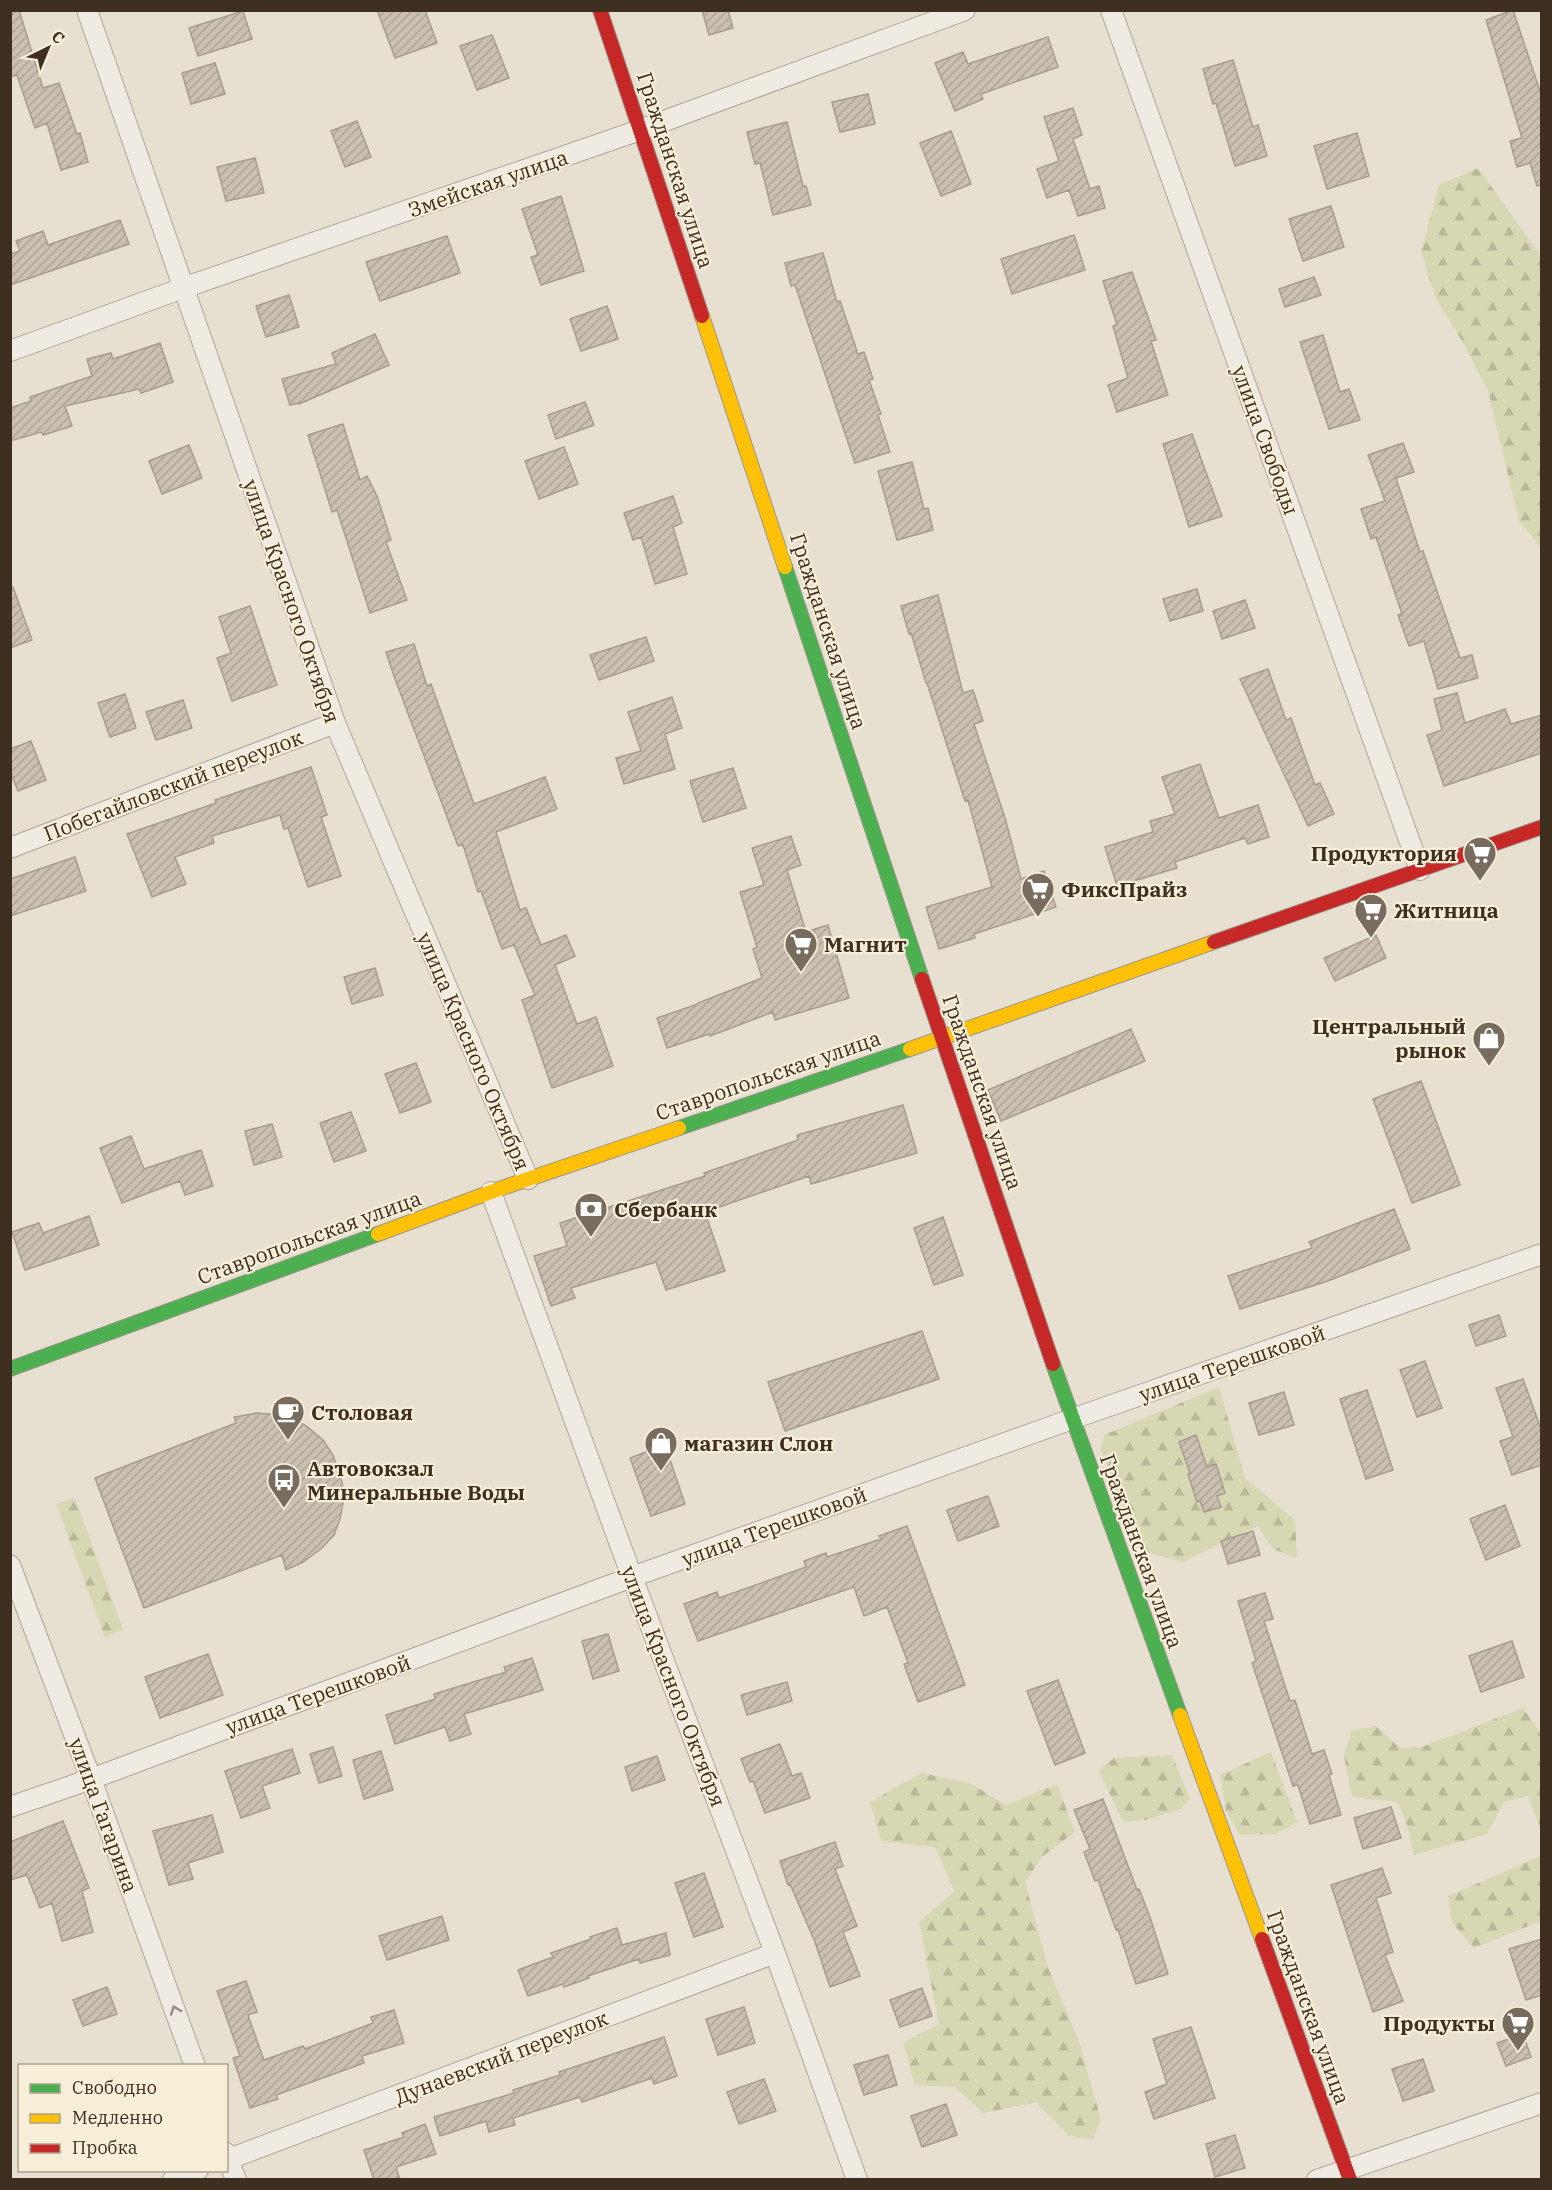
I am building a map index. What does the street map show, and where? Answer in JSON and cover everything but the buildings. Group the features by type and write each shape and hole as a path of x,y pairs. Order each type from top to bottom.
{"street":[{"name":"улица Красного Октября","path":"87,10 334,723 528,1179"},
{"name":"Гражданская улица","path":"600,10 1072,1419 1348,2174"},
{"name":"Змейская улица","path":"10,351 183,288 640,130 965,10"},
{"name":"улица Свободы","path":"1111,10 1420,870"},
{"name":"Побегайловский переулок","path":"10,848 334,723"},
{"name":"Ставропольская улица","path":"10,1369 491,1192 943,1038 1542,827"},
{"name":"улица Красного Октября","path":"491,1192 632,1577 775,1953 857,2180"},
{"name":"улица Терешковой","path":"10,1807 92,1779 632,1577 1542,1254"},
{"name":"улица Гагарина","path":"10,1566 92,1779 194,2064"},
{"name":"Дунаевский переулок","path":"228,2157 775,1953"},
{"path":"1317,2180 1348,2174 1542,2103"},
{"path":"228,2160 236,2180"},
{"path":"173,2180 193,2172"}],"green space":[{"path":"1478,168 1541,256 1541,547 1519,521 1488,391 1464,344 1436,299 1421,252 1439,185"},
{"path":"1219,1387 1245,1478 1295,1520 1297,1558 1273,1549 1258,1526 1182,1562 1140,1550 1101,1451 1104,1435"},
{"path":"75,1498 123,1630 105,1637 56,1504"},
{"path":"1523,1708 1541,1734 1541,1830 1528,1796 1504,1802 1487,1834 1414,1855 1409,1831 1398,1802 1352,1797 1344,1756 1351,1731 1376,1726 1401,1748 1422,1747"},
{"path":"1271,1752 1297,1822 1275,1834 1240,1835 1226,1811 1220,1775"},
{"path":"1172,1755 1190,1799 1181,1809 1146,1820 1123,1822 1099,1771 1114,1758"},
{"path":"922,1773 970,1783 1006,1805 1057,1784 1075,1832 1042,1857 1025,1882 1048,1967 1080,2045 1101,2120 1093,2139 1069,2136 1036,2102 983,2113 955,2087 915,2085 903,2043 939,2024 919,1922 955,1891 935,1847 881,1841 870,1802"},
{"path":"1541,1856 1541,1921 1474,1948 1452,1923 1448,1896"}],"traffic: fast":[{"path":"785,567 922,979"},
{"path":"679,1128 910,1049"},
{"path":"10,1369 378,1234"},
{"path":"1053,1364 1180,1715"}],"traffic: slow":[{"path":"702,316 785,567"},
{"path":"910,1049 1214,942"},
{"path":"378,1234 499,1189 679,1128"},
{"path":"1180,1715 1262,1939"}],"traffic: jam":[{"path":"600,10 702,316"},
{"path":"1214,942 1542,827"},
{"path":"922,979 1053,1364"},
{"path":"1262,1939 1350,2180"}],"place":[{"name":"Продуктория","path":"1480,882"},
{"name":"ФиксПрайз","path":"1038,918"},
{"name":"Житница","path":"1371,939"},
{"name":"Магнит","path":"801,973"},
{"name":"Центральный рынок","path":"1489,1067"},
{"name":"Сбербанк","path":"591,1238"},
{"name":"Столовая","path":"288,1441"},
{"name":"магазин Слон","path":"661,1472"},
{"name":"Автовокзал Минеральные Воды","path":"284,1509"},
{"name":"Продукты","path":"1518,2052"}]}
